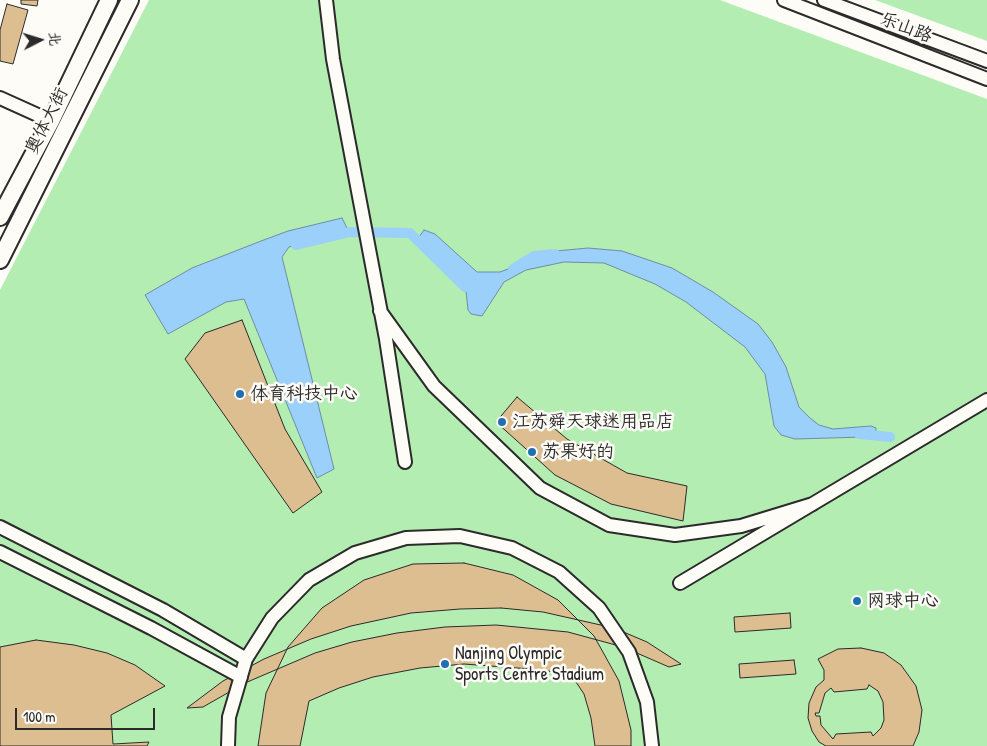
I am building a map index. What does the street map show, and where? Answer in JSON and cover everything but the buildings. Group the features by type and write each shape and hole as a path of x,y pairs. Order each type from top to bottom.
{"main road":[{"name":"奥体大街","path":"0,217 51,121 108,0"},
{"name":"奥体大街","path":"0,260 130,0"}],"street":[{"path":"326,0 333,59 377,292 405,462"},
{"name":"乐山路","path":"784,0 987,78"},
{"name":"乐山路","path":"824,0 987,61"},
{"path":"0,98 51,121"},
{"path":"380,311 434,386 540,488 609,525 674,535 741,526 813,504"},
{"path":"680,583 987,400"},
{"path":"0,527 163,610 246,659"},
{"path":"228,746 229,717 246,659 272,618 309,580 355,553 406,538 460,536 512,548 559,572 599,608 629,652 648,702 652,746"},
{"path":"0,552 152,628 240,677"}],"green space":[{"path":"149,0 720,0 987,99 987,746 0,746 0,290"},
{"path":"875,0 987,0 987,41"}],"water":[{"path":"342,218 348,230 289,247 282,257 334,469 317,478 244,299 226,302 168,334 145,295 192,268 261,241 288,231"},
{"path":"424,230 435,234 477,272 500,272 556,251 588,248 622,251 672,268 713,292 758,324 772,342 786,367 799,407 810,418 819,425 833,429 871,426 876,428 876,432 872,436 864,437 795,439 781,435 774,426 765,374 745,347 686,302 655,284 604,263 564,262 526,270 504,282 482,316 471,314 468,310 466,291 456,273 422,243 419,237"}],"waterway":[{"path":"296,245 350,232 410,233 465,287 477,284"},
{"path":"513,269 534,256 555,254"},
{"path":"859,434 890,437"}],"place":[{"name":"体育科技中心","path":"240,394"},
{"name":"江苏舜天球迷用品店","path":"502,422"},
{"name":"苏果好的","path":"532,452"},
{"name":"网球中心","path":"857,601"},
{"name":"Nanjing Olympic Sports Centre Stadium","path":"445,664"}]}
